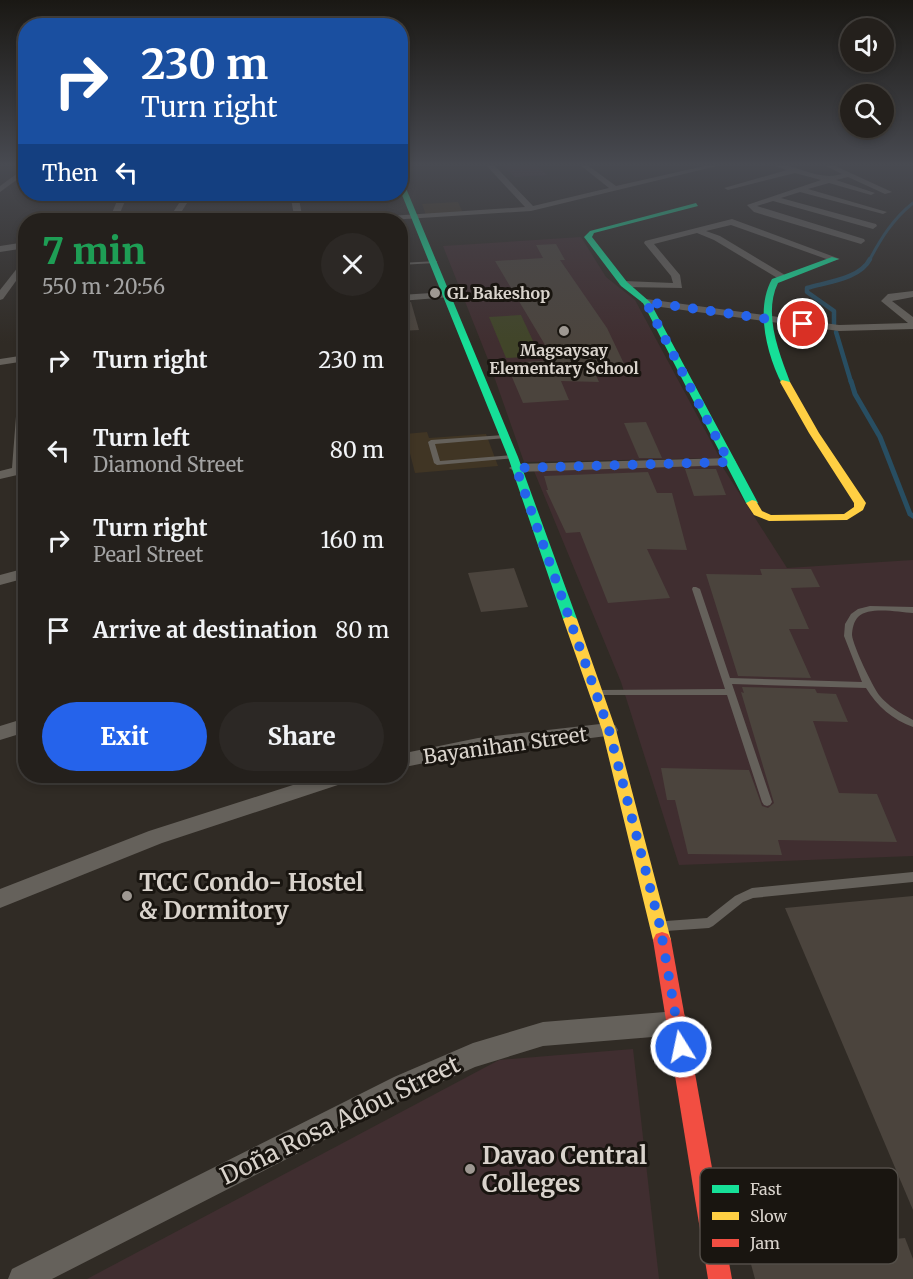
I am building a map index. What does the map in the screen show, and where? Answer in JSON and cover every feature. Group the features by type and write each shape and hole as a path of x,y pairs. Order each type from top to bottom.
{"street":[{"path":"419,224 504,436 609,730 660,926 701,1168"},
{"path":"626,224 588,234 624,284 646,302 758,513 780,519 847,517 859,508 860,503 790,393 769,338 767,319 770,285 782,277 835,259"},
{"path":"624,284 679,286 675,275 648,243 726,224"},
{"path":"737,224 835,259"},
{"path":"804,224 861,241"},
{"path":"865,224 873,226"},
{"path":"698,231 717,238 782,277"},
{"path":"0,249 18,246"},
{"path":"0,297 18,271"},
{"path":"913,294 891,296 886,301 913,324"},
{"path":"408,297 447,295"},
{"path":"646,302 839,328 913,324"},
{"path":"0,362 18,359"},
{"path":"514,463 729,462"},
{"path":"0,475 18,471"},
{"path":"0,580 18,575"},
{"path":"0,732 18,727"},
{"name":"Bayanihan Street","path":"408,759 478,745 609,730"},
{"path":"0,899 156,837 322,783"},
{"name":"Doña Rosa Adou Street","path":"22,1279 403,1086 473,1054 543,1034 677,1023"},
{"path":"717,1264 720,1279"}],"lane":[{"path":"408,264 435,262"},
{"path":"504,436 431,442 437,463 514,463"},
{"path":"696,589 767,802"},
{"path":"913,610 873,608 861,611 851,618 848,636 868,685 881,705 913,724"},
{"path":"726,681 868,685"},
{"path":"597,693 730,692"},
{"path":"660,926 709,923 739,899 752,893 913,877"}],"shaded area":[{"name":"Magsaysay Elementary School","path":"581,237 606,277 635,300 720,458 524,462 489,362 443,246"},
{"path":"427,432 429,438 486,434 498,466 415,473 408,446 408,434"},
{"path":"720,463 787,568 913,560 913,856 679,865 621,682 534,471"},
{"name":"Davao Central Colleges","path":"633,1049 659,1279 87,1279 499,1060"}],"green space":[{"path":"521,315 540,356 506,358 489,317"}],"building":[{"path":"556,244 565,260 560,260 607,328 627,370 594,371 599,382 561,381 569,400 523,403 506,363 554,360 495,261 543,258 536,245"},
{"path":"408,302 411,302 419,330 408,331"},
{"path":"646,422 662,458 639,458 624,423"},
{"path":"685,469 716,469 726,495 694,496"},
{"path":"648,472 657,493 672,493 687,550 647,549 670,598 608,603 580,532 566,533 546,490 548,490 544,476"},
{"path":"514,568 528,607 481,612 468,573"},
{"path":"760,569 811,569 820,587 791,588 809,629 789,629 811,678 738,676 706,574 762,575"},
{"path":"742,687 815,689 817,693 836,694 848,722 813,721 839,793 877,794 897,842 778,840 782,855 688,854 675,800 667,800 661,768 749,770 762,806 768,808 774,803 741,692 744,693"},
{"path":"913,896 913,1210 898,1175 898,1168 895,1168 785,908"},
{"path":"905,1238 913,1259 913,1279 755,1279 751,1264 898,1264 898,1239"}],"waterway":[{"path":"869,261 892,224"},
{"path":"834,324 834,311 807,292 807,288 851,275 865,266 870,259"},
{"path":"836,332 851,382"},
{"path":"851,381 855,394 880,437 910,514 913,516"}],"traffic: fast":[{"path":"417,224 513,457 570,619"},
{"path":"624,224 592,232 588,237 624,284 646,302 752,503"},
{"path":"785,382 770,331 768,317 770,291 775,281 835,259"}],"traffic: slow":[{"path":"752,503 758,513 769,518 847,517 859,508 860,503 814,433 785,382"},
{"path":"570,619 609,730 662,940"}],"traffic: jam":[{"path":"662,940 701,1168"},
{"path":"717,1264 720,1279"}],"place":[{"name":"GL Bakeshop","path":"435,293"},
{"name":"Magsaysay Elementary School","path":"564,331"},
{"name":"TCC Condo- Hostel & Dormitory","path":"127,896"},
{"name":"Davao Central Colleges","path":"470,1169"}],"route":[{"path":"681,1047 660,926 609,730 516,468 729,462 646,302 803,324"}]}
